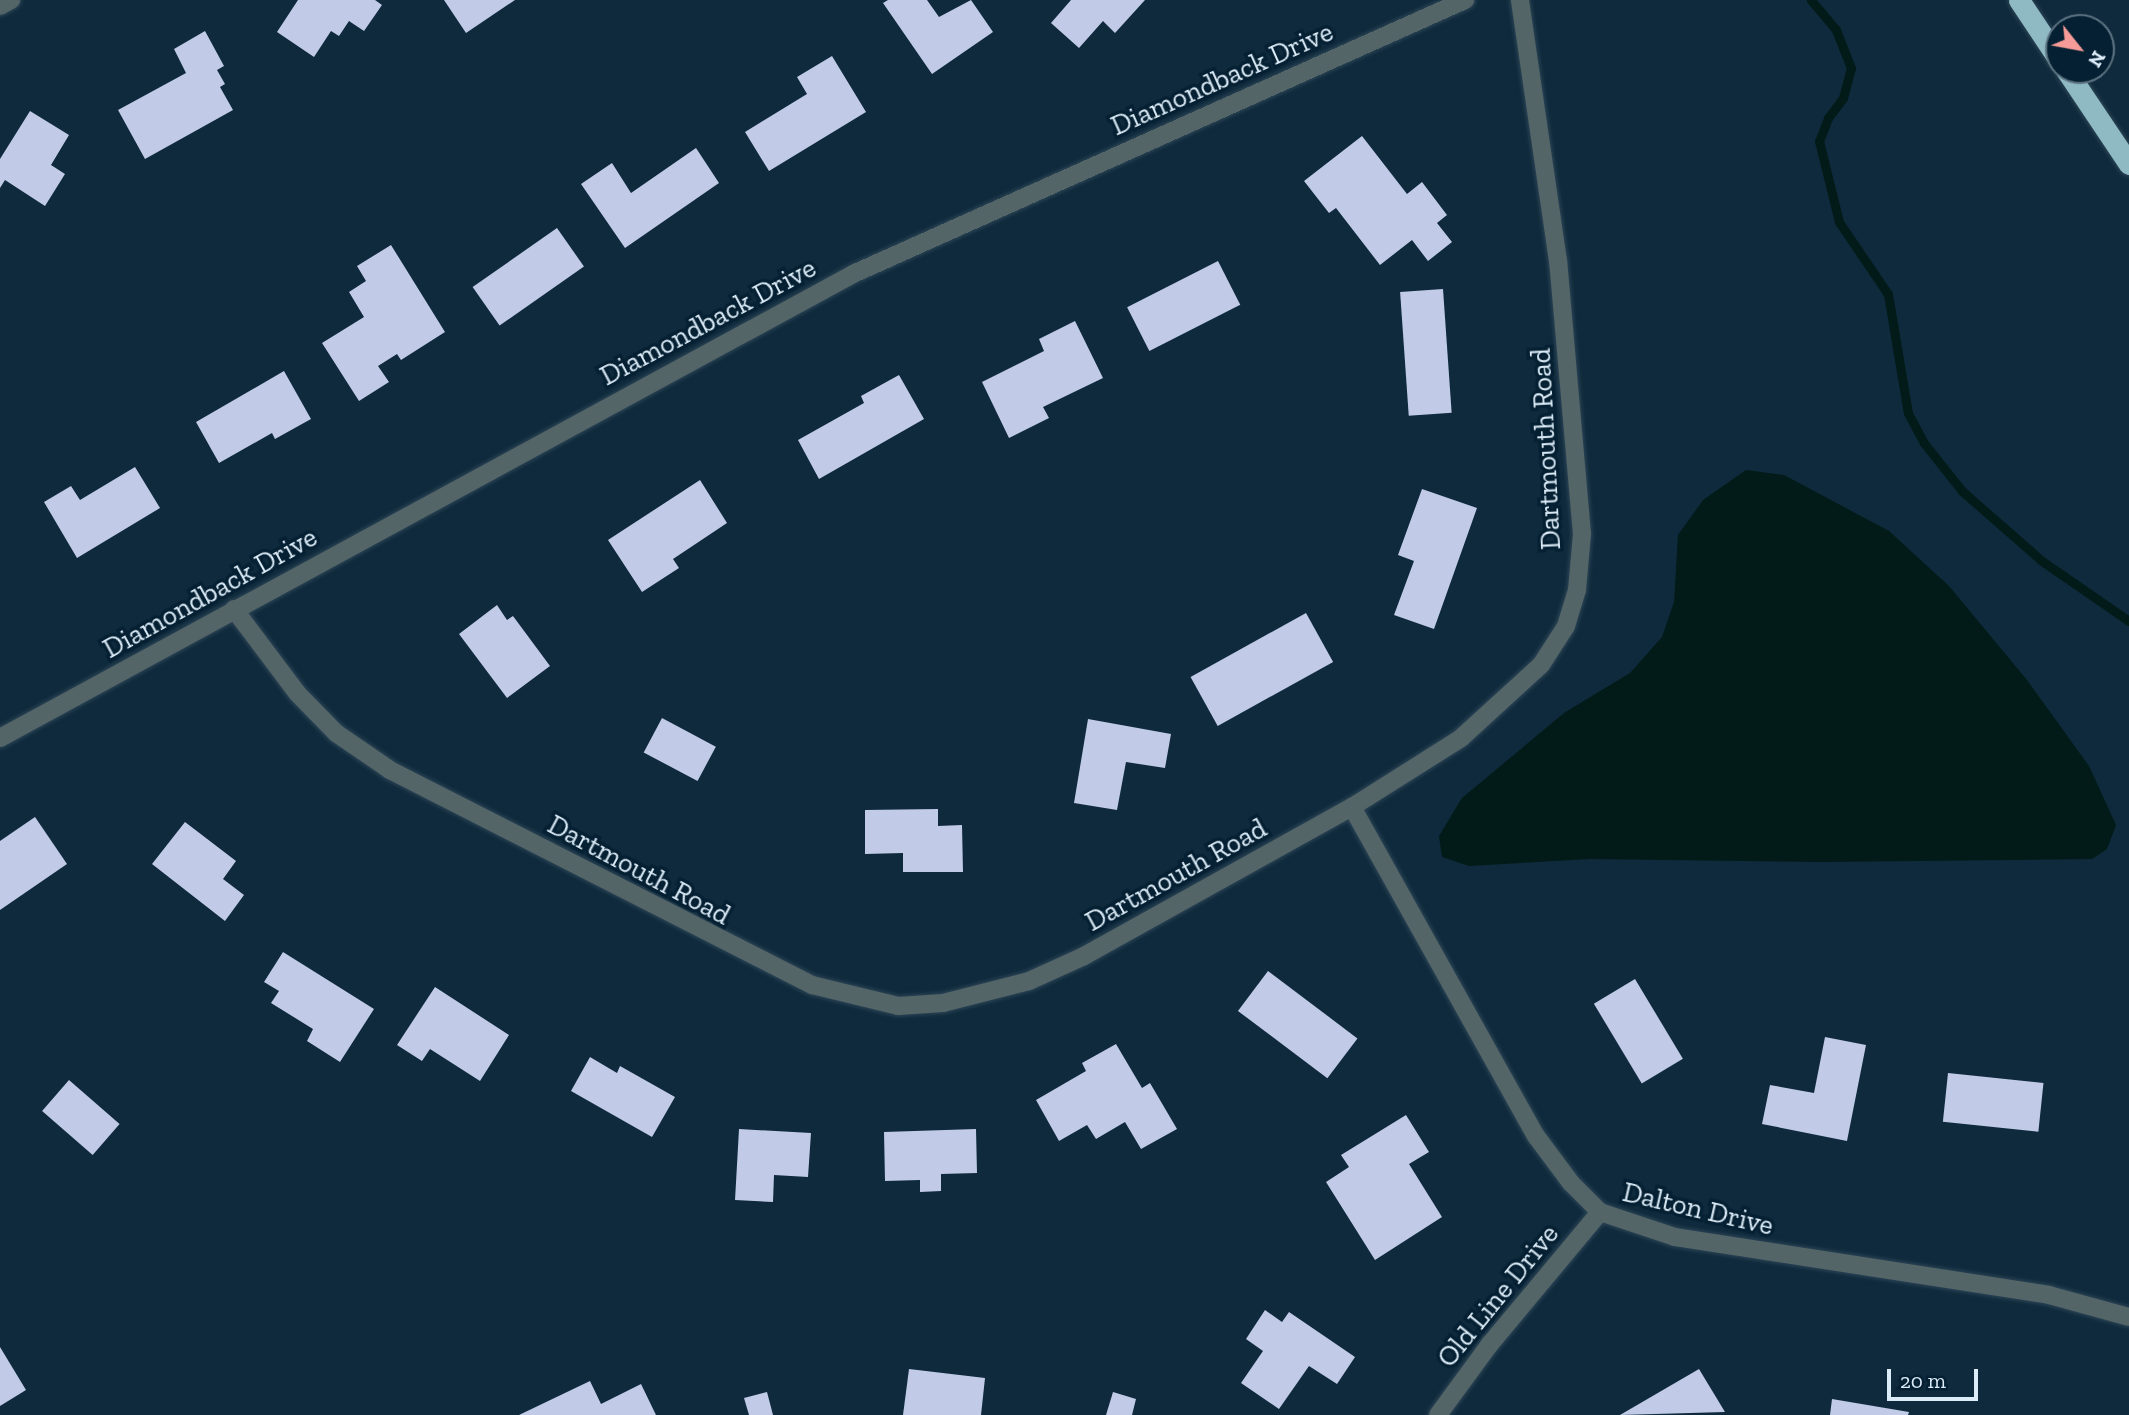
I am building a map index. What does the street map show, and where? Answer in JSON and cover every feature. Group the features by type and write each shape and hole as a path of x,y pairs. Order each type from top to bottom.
{"highway":[{"path":"2019,0 2045,39"},
{"path":"2075,84 2129,164"}],"street":[{"path":"0,6 11,0"},
{"name":"Diamondback Drive","path":"0,738 853,274 1465,0"},
{"name":"Dartmouth Road","path":"234,609 297,694 336,733 390,770 758,961 812,985 898,1006 983,996 1029,981 1084,956 1352,807 1461,738 1504,702 1541,665 1566,626 1577,590 1582,534 1565,325 1520,0"},
{"name":"Dalton Drive","path":"1352,807 1536,1136 1571,1184 1600,1212 1675,1237 2049,1295 2129,1317"},
{"name":"Old Line Drive","path":"1438,1415 1490,1344 1600,1212"}],"shaded area":[{"path":"1746,470 1784,475 1889,531 1949,586 2027,680 2089,766 2116,825 2107,849 2092,859 1823,862 1590,859 1469,866 1442,857 1439,836 1462,798 1564,713 1630,673 1662,637 1674,602 1678,535 1703,500"}],"building":[{"path":"298,0 375,0 382,5 364,31 349,21 339,36 331,31 314,57 277,32"},
{"path":"444,0 515,0 466,33"},
{"path":"888,0 927,0 939,17 971,0 993,32 932,74 883,3"},
{"path":"1071,0 1145,0 1115,33 1103,21 1079,48 1051,23"},
{"path":"205,31 224,66 217,70 225,84 220,87 233,110 145,159 118,110 186,73 174,49"},
{"path":"832,56 866,112 769,171 745,132 807,94 797,77"},
{"path":"30,111 69,135 51,165 65,174 45,206 5,180 0,188 0,159"},
{"path":"1362,136 1407,194 1422,182 1447,215 1437,223 1452,242 1428,261 1412,240 1380,265 1336,208 1329,213 1304,181"},
{"path":"696,148 719,183 625,248 581,184 612,163 631,193"},
{"path":"557,228 584,267 500,326 473,287"},
{"path":"391,245 445,332 401,360 397,354 378,366 389,382 359,401 322,343 364,317 349,292 366,281 357,266"},
{"path":"1218,261 1240,305 1149,351 1127,307"},
{"path":"1443,289 1452,413 1409,416 1400,292"},
{"path":"1075,321 1103,378 1043,407 1049,418 1009,438 982,382 1044,351 1039,339"},
{"path":"284,371 311,419 275,439 272,433 219,463 196,422"},
{"path":"899,375 924,419 819,479 798,440 864,403 861,396"},
{"path":"135,467 160,508 77,558 44,502 71,486 80,500"},
{"path":"700,480 727,523 673,559 679,568 642,592 608,540"},
{"path":"1422,489 1477,508 1434,629 1394,615 1414,561 1398,555"},
{"path":"497,605 507,620 513,616 550,666 507,698 459,634"},
{"path":"1306,613 1333,662 1218,726 1191,677"},
{"path":"662,718 716,747 698,781 644,752"},
{"path":"1088,719 1171,734 1165,768 1126,762 1117,810 1074,803"},
{"path":"938,809 938,826 962,825 963,872 903,872 903,853 865,854 865,810"},
{"path":"35,817 67,864 0,910 0,841"},
{"path":"185,822 236,861 223,879 244,895 225,921 152,864"},
{"path":"283,952 374,1009 340,1062 307,1041 313,1029 271,1003 279,991 264,982"},
{"path":"1268,971 1357,1038 1327,1078 1238,1011"},
{"path":"1635,979 1683,1059 1642,1083 1594,1004"},
{"path":"435,987 509,1035 480,1081 430,1049 422,1061 397,1045"},
{"path":"1825,1037 1866,1045 1847,1141 1762,1124 1770,1085 1814,1093"},
{"path":"1116,1044 1142,1088 1150,1083 1177,1129 1141,1149 1125,1122 1096,1139 1087,1125 1059,1141 1036,1100 1086,1071 1082,1063"},
{"path":"590,1057 617,1073 620,1066 675,1097 652,1137 571,1091"},
{"path":"1948,1073 2043,1083 2038,1132 1943,1122"},
{"path":"69,1080 120,1124 93,1155 42,1111"},
{"path":"1406,1115 1429,1152 1409,1164 1442,1217 1375,1260 1326,1182 1349,1167 1341,1155"},
{"path":"739,1129 811,1133 808,1177 774,1175 773,1202 735,1200"},
{"path":"976,1129 977,1173 941,1174 941,1191 920,1192 920,1180 885,1181 884,1132"},
{"path":"1265,1310 1282,1322 1289,1312 1355,1357 1337,1384 1309,1366 1279,1409 1241,1383 1263,1351 1246,1339"},
{"path":"0,1347 26,1390 0,1406"},
{"path":"909,1369 985,1378 981,1415 903,1415"},
{"path":"1699,1369 1725,1412 1620,1415"},
{"path":"590,1381 601,1404 641,1384 656,1415 519,1415"},
{"path":"767,1392 773,1415 749,1415 744,1398"},
{"path":"1113,1392 1136,1399 1132,1415 1106,1415"},
{"path":"1832,1399 1909,1412 1908,1415 1830,1415"}],"waterway":[{"path":"1811,0 1836,30 1851,68 1843,98 1828,118 1819,141 1839,222 1888,294 1908,413 1924,443 1962,491 2042,561 2129,621"}]}
